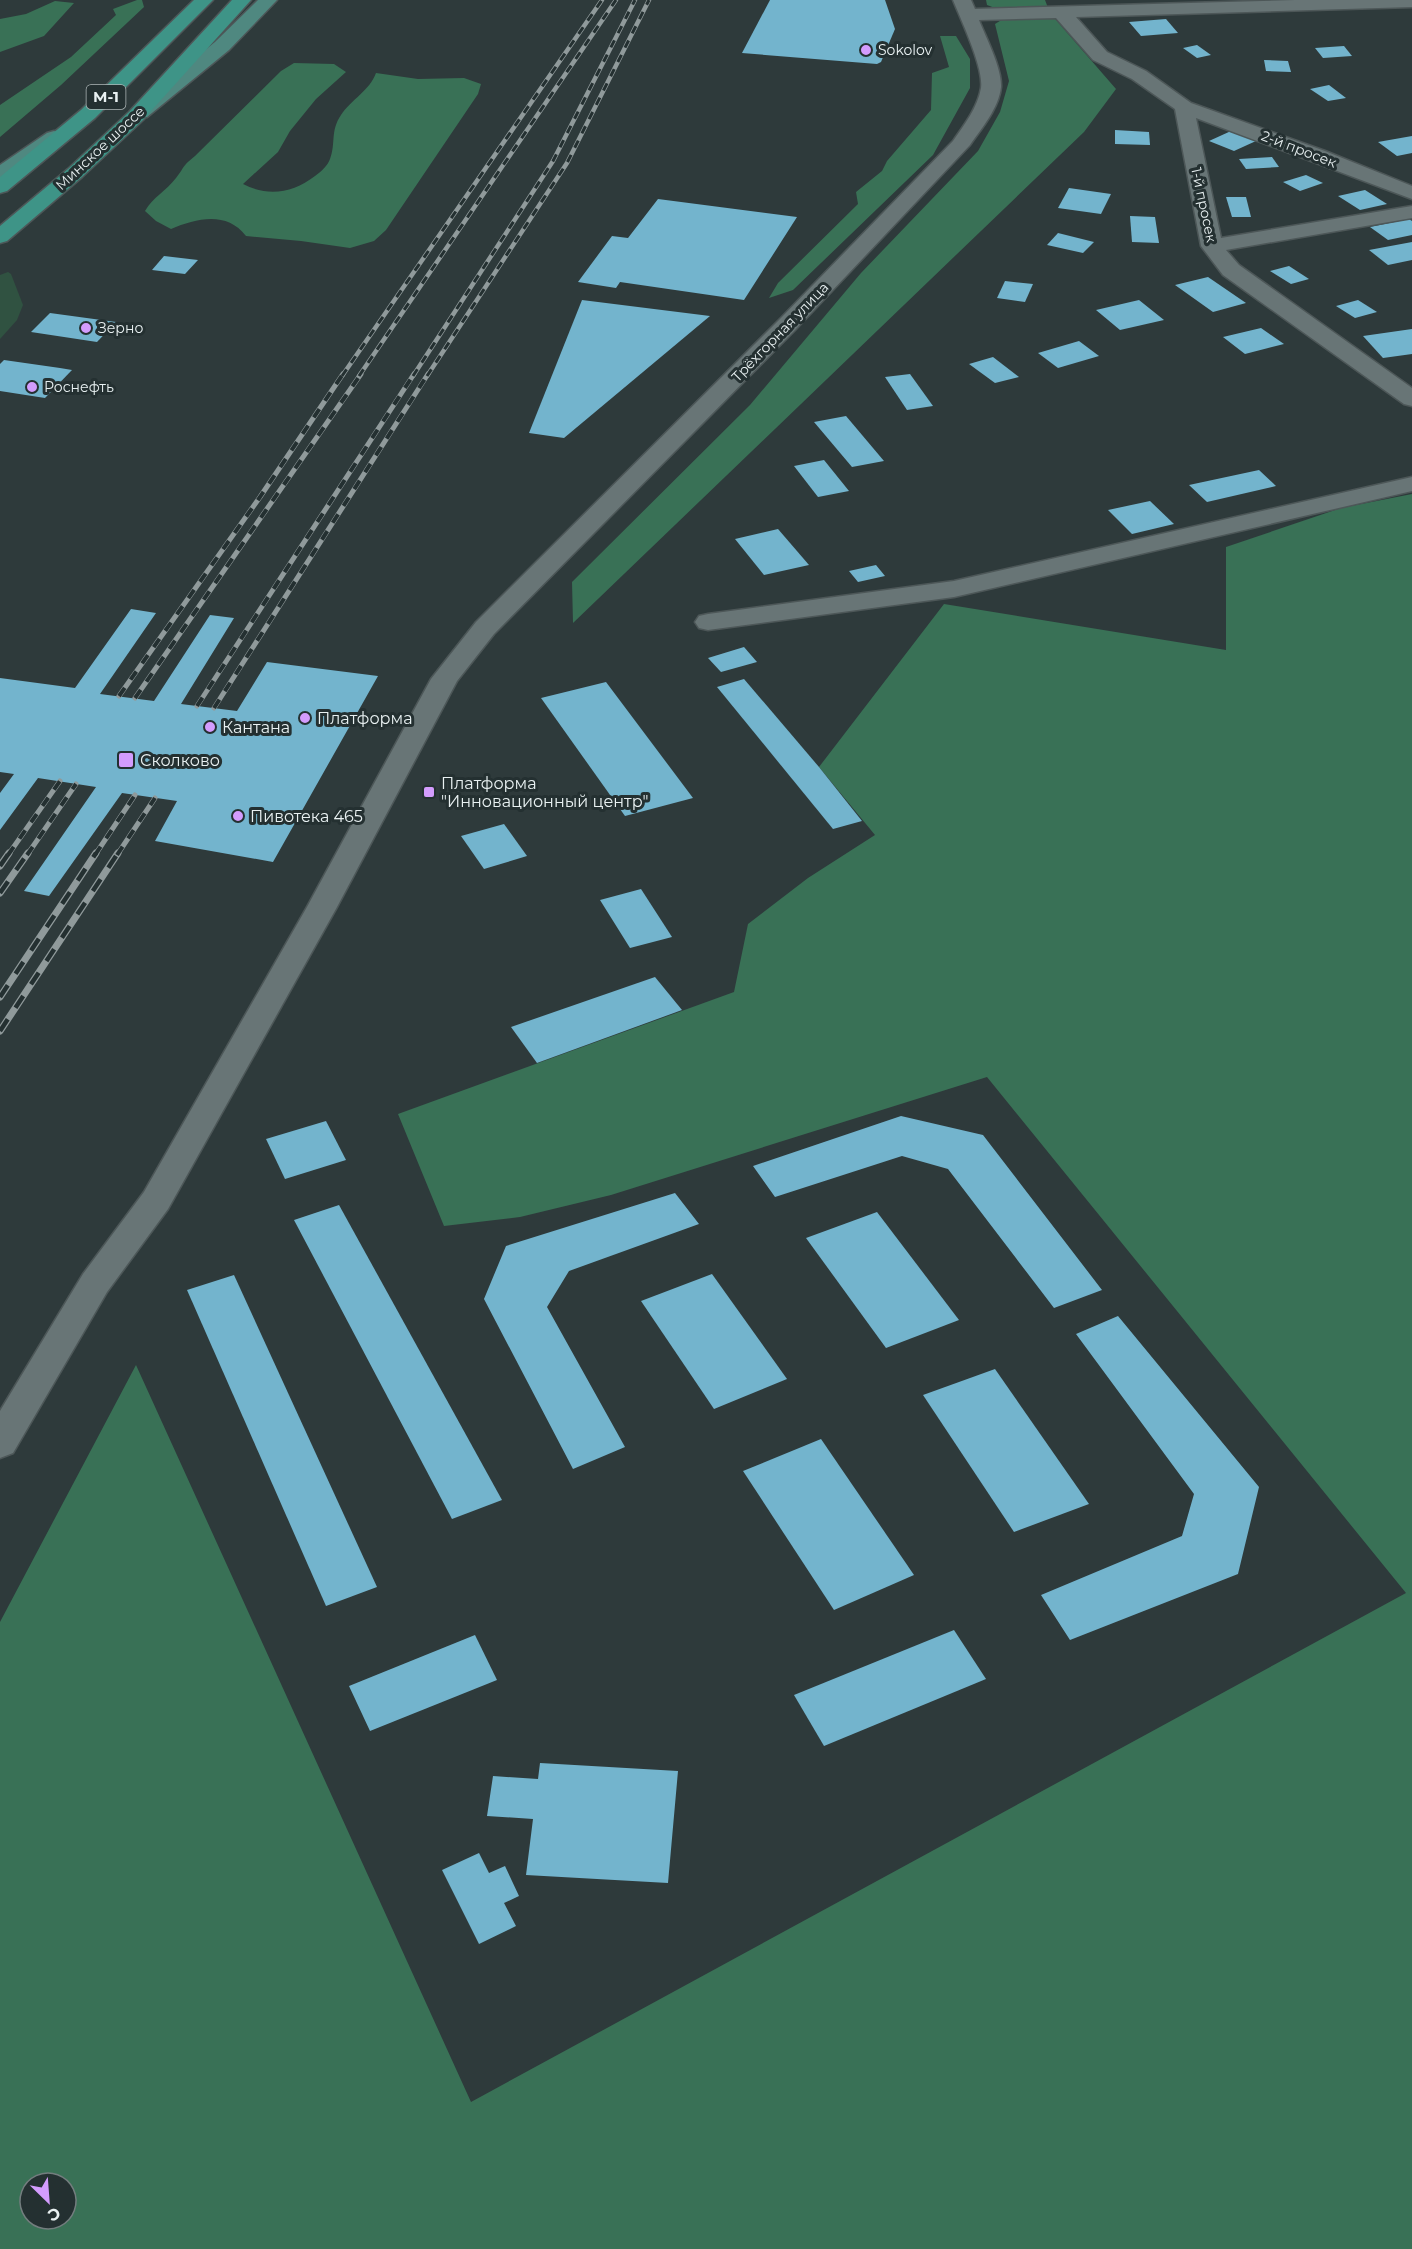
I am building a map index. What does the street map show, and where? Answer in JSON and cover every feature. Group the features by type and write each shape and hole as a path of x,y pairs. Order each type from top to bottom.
{"highway":[{"name":"Минское шоссе","path":"0,187 88,114 204,0"},
{"name":"Минское шоссе","path":"0,237 75,173 136,116 242,0"}],"main road":[{"path":"136,116 222,46 268,0"},
{"path":"0,174 88,114"}],"street":[{"path":"965,7 1060,11 1412,2"},
{"name":"Трёхгорная улица","path":"0,1443 95,1283 156,1200 327,897 445,679 485,628 787,325 960,145 981,114 990,87 985,58 965,7"},
{"path":"1060,11 1100,56 1139,75 1184,107"},
{"name":"2-й просек","path":"1184,107 1318,155 1412,193"},
{"name":"1-й просек","path":"1184,107 1212,246 1231,270 1250,285 1412,399"},
{"path":"1212,246 1412,212"},
{"path":"708,622 954,589 1412,484"}],"green space":[{"path":"142,0 144,7 61,85 0,137 0,105 71,57 116,15 113,9"},
{"path":"986,0 1045,0 1050,13 1116,89 1084,132 573,623 572,582 750,405 861,273 978,151 1000,112 1009,81 995,24 1011,14 987,5"},
{"path":"55,1 74,3 44,36 0,52 0,19 26,14"},
{"path":"940,36 956,36 970,59 970,88 933,155 793,290 769,298 778,283 858,204 856,192 882,171 887,161 931,110 932,73 949,67"},
{"path":"294,63 334,64 346,72 316,99 290,131 278,152 243,184 262,191 280,191 298,186 307,182 328,164 338,121 345,110 369,85 376,73 418,79 464,78 481,84 478,94 386,230 374,241 350,248 246,236 230,223 211,219 191,222 171,229 156,221 145,211 172,183 187,163 281,71"},
{"path":"8,272 11,274 23,305 17,320 0,339 0,275"},
{"path":"1412,494 1412,2249 0,2249 0,1622 136,1365 471,2102 1406,1593 987,1077 611,1195 520,1217 444,1226 398,1114 734,992 748,924 808,878 875,835 819,767 944,604 1226,650 1226,547 1341,508"}],"building":[{"path":"770,0 885,0 895,29 881,62 877,64 742,53"},
{"path":"1166,19 1178,33 1141,36 1129,22"},
{"path":"1197,45 1211,55 1197,58 1183,48"},
{"path":"1344,46 1352,56 1323,58 1315,48"},
{"path":"1264,60 1288,61 1291,72 1266,71"},
{"path":"1329,85 1346,98 1328,101 1310,89"},
{"path":"1115,130 1149,132 1150,145 1115,144"},
{"path":"1231,131 1256,141 1234,151 1209,141"},
{"path":"1412,136 1412,153 1397,156 1378,142"},
{"path":"1272,157 1279,167 1246,169 1239,159"},
{"path":"1306,175 1323,183 1300,191 1283,182"},
{"path":"1069,188 1111,194 1101,214 1058,208"},
{"path":"1365,190 1387,204 1360,210 1338,196"},
{"path":"1226,197 1246,197 1251,217 1232,217"},
{"path":"658,199 797,217 744,300 620,282 616,288 578,282 612,236 628,238"},
{"path":"1130,216 1155,217 1159,243 1132,242"},
{"path":"1409,219 1412,221 1412,235 1388,240 1370,227"},
{"path":"1058,233 1094,242 1083,253 1047,245"},
{"path":"1412,242 1412,260 1388,265 1369,250"},
{"path":"164,256 198,260 185,274 152,270"},
{"path":"1289,266 1309,279 1291,284 1270,271"},
{"path":"1208,277 1246,303 1213,312 1175,285"},
{"path":"1005,281 1033,284 1025,302 997,298"},
{"path":"582,300 710,316 564,438 529,433"},
{"path":"1139,300 1164,320 1120,330 1096,310"},
{"path":"1358,300 1377,312 1355,318 1336,306"},
{"path":"50,313 116,322 97,342 31,332"},
{"path":"1261,328 1284,344 1245,354 1223,337"},
{"path":"1412,329 1412,354 1383,358 1363,336"},
{"path":"1079,341 1099,356 1058,368 1038,353"},
{"path":"993,357 1019,377 995,383 969,364"},
{"path":"4,360 72,370 45,398 0,391 0,364"},
{"path":"910,374 933,406 907,410 885,377"},
{"path":"846,416 884,461 852,467 814,422"},
{"path":"824,460 849,491 818,497 794,466"},
{"path":"1259,470 1276,486 1207,502 1189,485"},
{"path":"1150,501 1174,524 1132,534 1108,510"},
{"path":"778,529 809,565 764,575 735,539"},
{"path":"876,565 885,576 858,582 849,571"},
{"path":"131,609 156,613 100,694 154,701 210,615 234,618 181,704 237,711 267,662 378,676 273,862 155,841 177,801 122,793 49,896 24,891 96,787 38,778 0,830 0,793 14,774 0,772 0,678 75,688"},
{"path":"744,647 757,662 721,672 708,658"},
{"path":"744,679 862,821 833,829 717,687"},
{"path":"606,682 693,798 625,816 541,698"},
{"path":"504,824 527,856 484,869 461,836"},
{"path":"641,889 672,937 630,948 600,900"},
{"path":"655,977 682,1010 537,1063 511,1027"},
{"path":"901,1116 983,1135 1102,1290 1054,1308 948,1169 902,1156 775,1197 753,1166"},
{"path":"326,1121 346,1160 285,1179 266,1139"},
{"path":"675,1193 699,1224 569,1271 547,1307 625,1447 573,1469 484,1299 506,1246"},
{"path":"339,1205 502,1500 452,1519 294,1220"},
{"path":"877,1212 959,1320 886,1348 806,1238"},
{"path":"712,1274 787,1379 714,1409 641,1301"},
{"path":"234,1275 377,1587 326,1606 187,1290"},
{"path":"1118,1316 1259,1487 1238,1574 1070,1640 1041,1595 1182,1536 1194,1494 1076,1334"},
{"path":"995,1369 1089,1504 1014,1532 923,1395"},
{"path":"821,1439 914,1575 834,1610 743,1471"},
{"path":"954,1630 986,1679 824,1746 794,1695"},
{"path":"475,1635 497,1680 370,1731 349,1686"},
{"path":"540,1763 678,1771 668,1883 526,1875 533,1819 487,1816 493,1776 538,1779"},
{"path":"479,1853 489,1873 505,1866 519,1896 504,1903 516,1926 479,1944 442,1870"}],"railway":[{"path":"342,376 602,0"},
{"path":"359,376 616,0"},
{"path":"413,376 553,161 635,0"},
{"path":"427,376 567,163 649,0"},
{"path":"119,696 260,497 343,374"},
{"path":"135,698 361,374"},
{"path":"197,706 414,374"},
{"path":"214,708 428,374"},
{"path":"8,855 60,781"},
{"path":"27,855 76,784"},
{"path":"95,855 135,795"},
{"path":"117,855 155,798"},
{"path":"0,866 9,853"},
{"path":"0,893 28,853"},
{"path":"0,997 96,853"},
{"path":"0,1031 118,853"}],"place":[{"name":"Sokolov","path":"866,50"},
{"name":"Зерно","path":"86,328"},
{"name":"Роснефть","path":"32,387"},
{"name":"Платформа","path":"305,718"},
{"name":"Кантана","path":"210,727"},
{"name":"Сколково","path":"126,760"},
{"name":"Платформа \"Инновационный центр\"","path":"429,792"},
{"name":"Пивотека 465","path":"238,816"}]}
